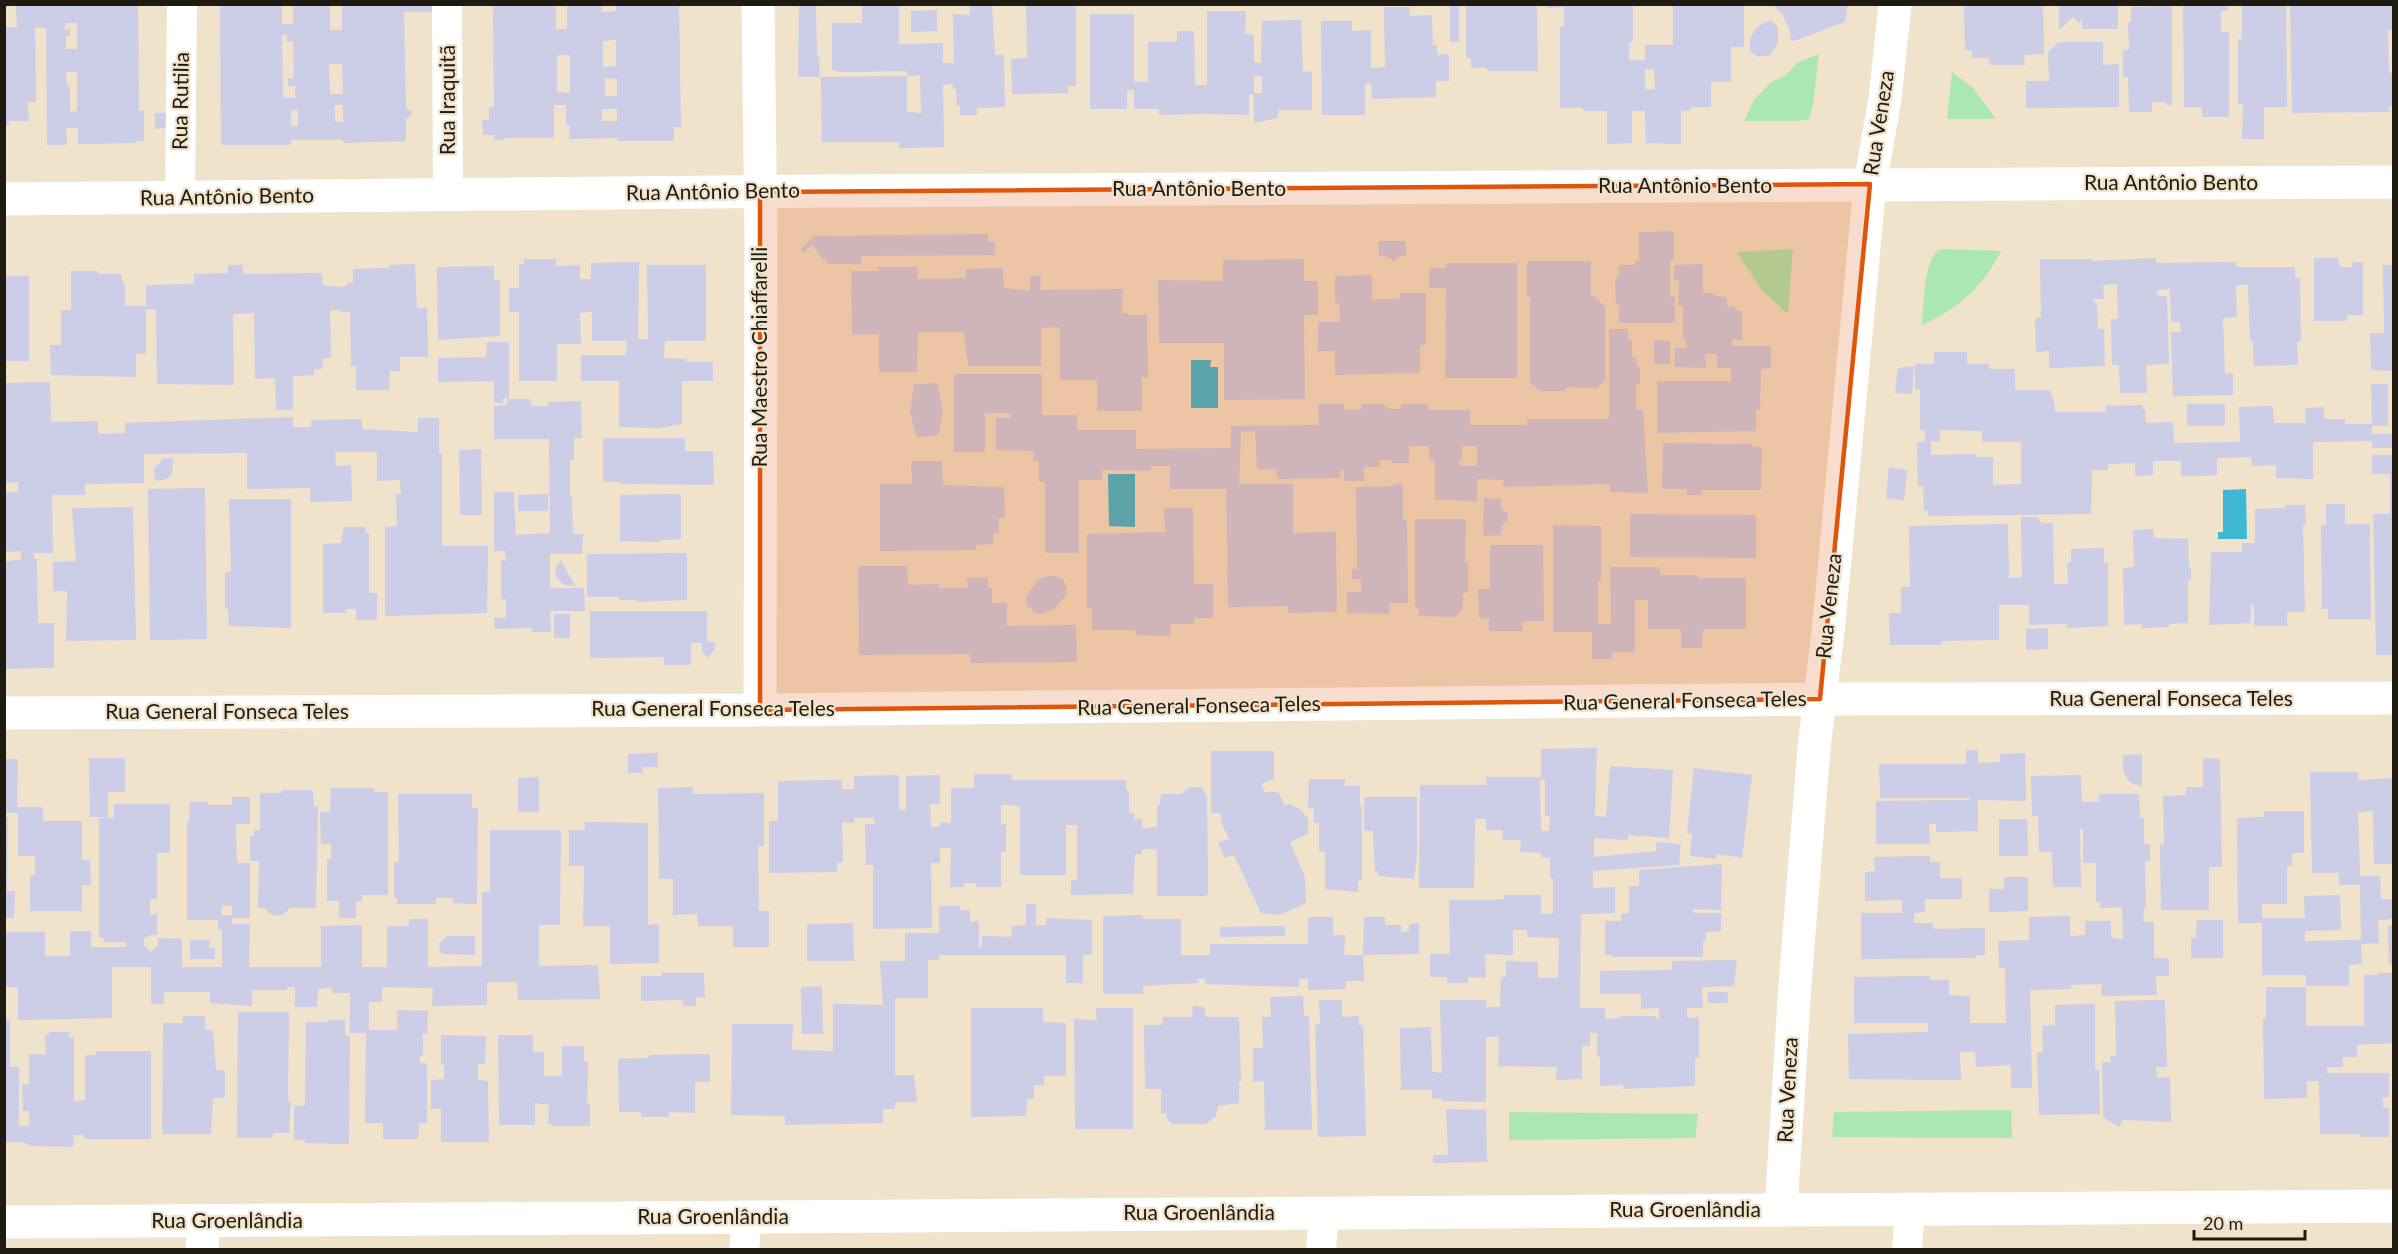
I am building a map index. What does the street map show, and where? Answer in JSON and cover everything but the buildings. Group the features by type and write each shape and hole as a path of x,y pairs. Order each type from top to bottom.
{"street":[{"name":"Rua Rutilia","path":"180,198 182,4"},
{"name":"Rua Iraquitã","path":"447,4 448,195"},
{"name":"Rua Maestro Chiaffarelli","path":"758,4 760,710"},
{"name":"Rua Veneza","path":"1781,1210 1795,984 1820,699 1870,184 1885,99 1895,4"},
{"name":"Rua Antônio Bento","path":"4,199 2394,182"},
{"name":"Rua General Fonseca Teles","path":"4,713 760,710 1820,699 2394,698"},
{"name":"Rua Groenlândia","path":"4,1222 203,1235 747,1217 2394,1206"},
{"path":"1907,1250 1910,1209"},
{"path":"1321,1250 1324,1212"},
{"path":"744,1250 747,1217"}],"highlighted area":[{"path":"1870,184 1820,699 760,710 760,192"}],"green space":[{"path":"1819,54 1809,119 1744,121 1754,100 1771,82 1785,76 1797,63"},
{"path":"1952,72 1972,87 1996,119 1947,119"},
{"path":"1793,249 1788,314 1761,289 1737,252"},
{"path":"1941,249 2001,251 1986,275 1968,295 1947,312 1922,325 1928,271 1935,254"},
{"path":"2011,1110 2012,1138 1832,1137 1834,1112"},
{"path":"1509,1112 1698,1114 1695,1138 1509,1140"}],"water":[{"path":"1191,360 1211,360 1210,367 1218,367 1218,408 1191,408"},
{"path":"1108,474 1135,474 1135,527 1109,526"},
{"path":"2246,489 2247,539 2218,539 2218,532 2223,532 2223,490"}]}
